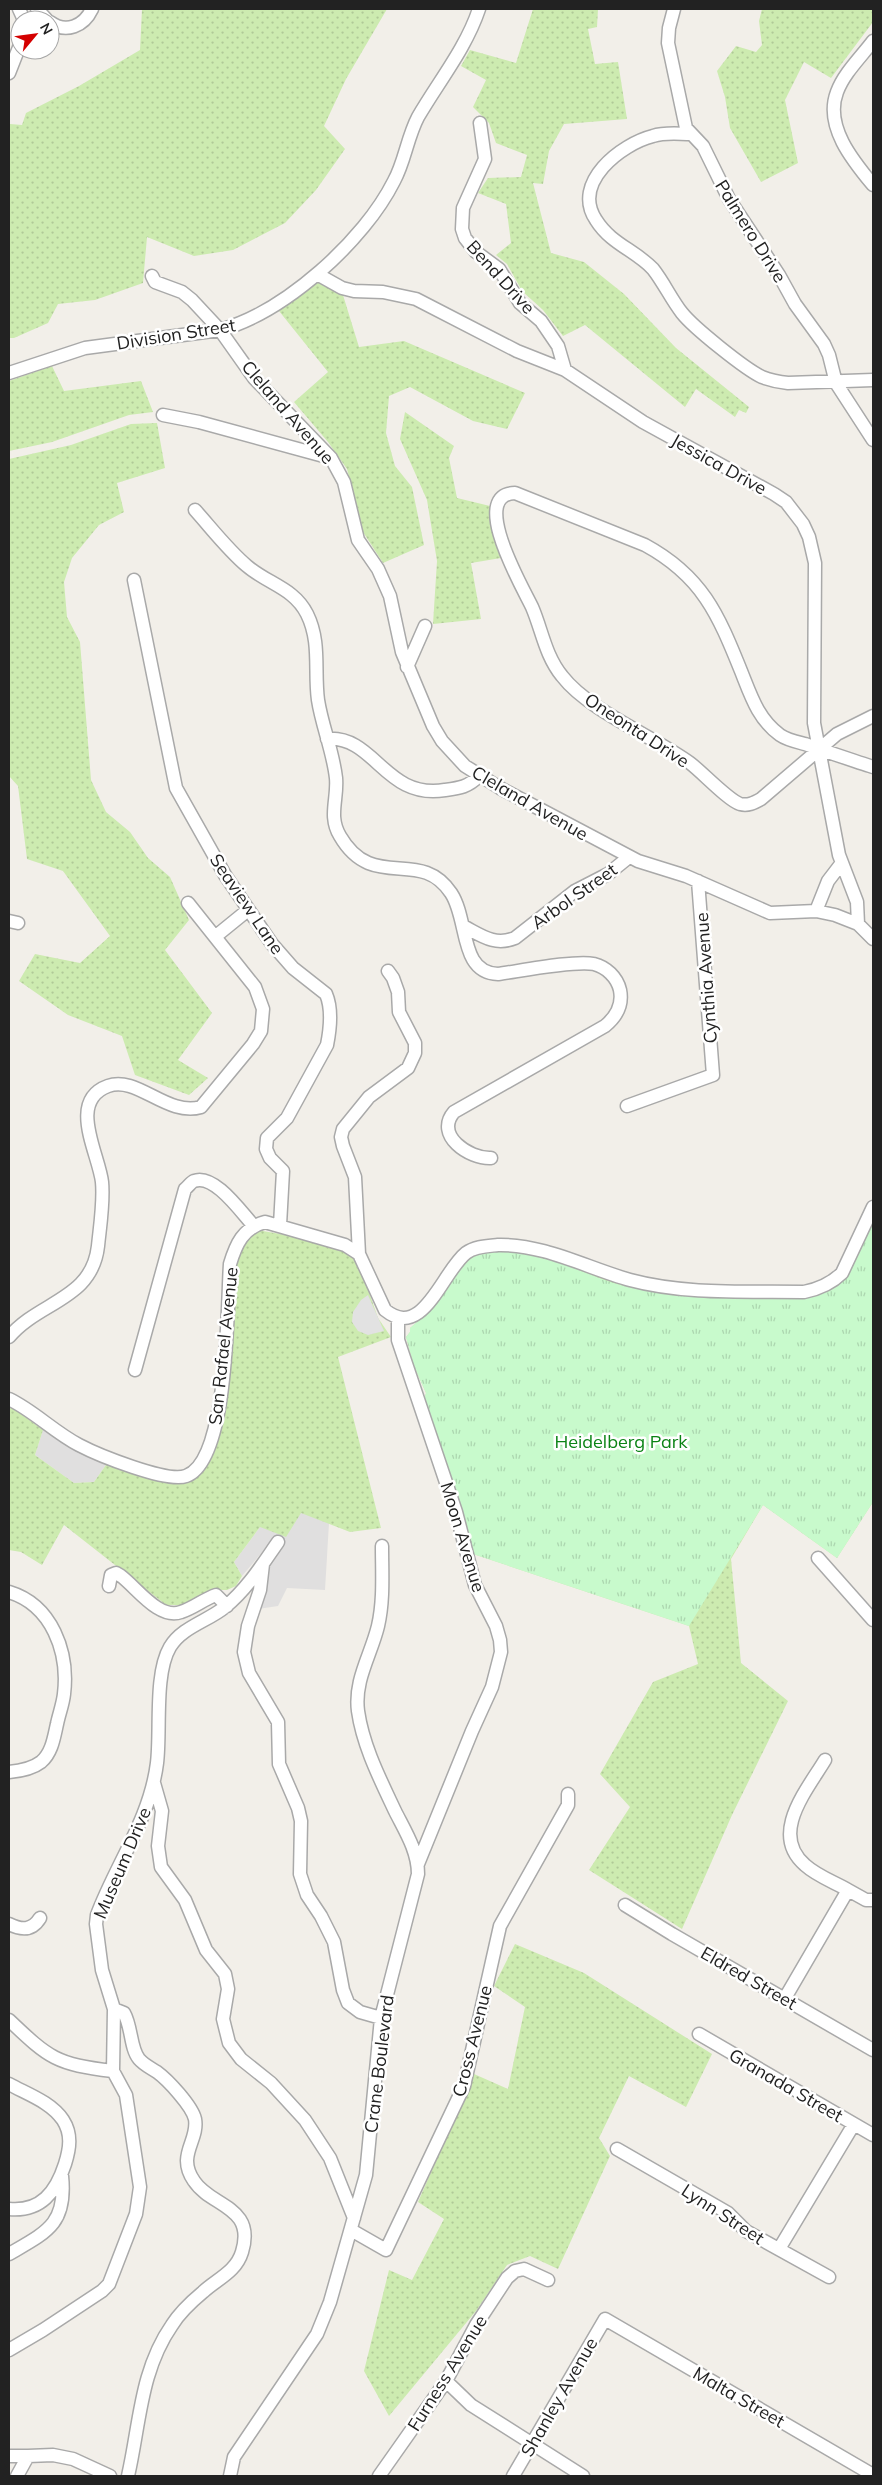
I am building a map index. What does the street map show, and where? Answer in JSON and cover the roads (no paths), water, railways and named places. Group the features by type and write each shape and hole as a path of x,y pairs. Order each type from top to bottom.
{"street":[{"path":"60,28 76,26 88,17 92,9"},
{"name":"Division Street","path":"9,373 85,348 220,330 248,320 263,312 317,274 345,250 395,180 411,131 466,41 479,9"},
{"name":"Palmero Drive","path":"674,9 669,28 669,56 686,128 704,146 730,199 779,275 795,304 824,344 829,355 835,381 873,440"},
{"path":"873,41 841,83 837,91 834,111 835,122 850,154 873,185"},
{"path":"9,73 14,60"},
{"name":"Bend Drive","path":"480,124 485,159 464,208 462,218 465,238 476,252 499,269 520,302 542,322 558,346 565,370"},
{"path":"691,134 652,136 640,140 606,162 594,181 591,193 590,203 596,220 621,247 636,254 654,271 684,315 753,372 775,381 873,380"},
{"name":"Jessica Drive","path":"317,274 342,288 354,291 384,292 416,299 517,351 565,370 643,422 786,502 803,524 810,537 815,563 814,723 842,864 857,902 858,924"},
{"name":"Cleland Avenue","path":"152,276 155,282 182,292 220,330 254,378 331,458 344,482 358,540 378,569 390,596 397,634 407,667 433,726 442,741 465,766 629,857 698,882 770,913 816,910 835,914 858,924 873,938"},
{"path":"163,415 199,422 331,458"},
{"name":"Oneonta Drive","path":"819,749 783,737 763,718 756,707 715,610 693,580 679,566 645,545 515,493 504,495 497,506 497,521 506,555 532,608 551,661 574,689 687,762 733,801 747,804 761,799 819,749 836,734 873,716"},
{"path":"195,510 245,564 256,573 283,587 301,603 308,616 316,644 317,693 336,777 333,820 341,839 358,857 375,867 419,870 440,880 454,897 465,928 473,962 485,972 498,974 587,963 596,964 611,974 616,980 621,997 617,1013 605,1026 454,1112 449,1118 447,1130 453,1142 482,1158 491,1158"},
{"name":"Seaview Lane","path":"134,580 176,788 225,876 248,910 288,962 326,994 328,1000 330,1033 327,1045 287,1118 268,1138 266,1149 270,1158 283,1171 280,1226"},
{"path":"407,667 425,626"},
{"path":"327,739 341,738 372,758 398,782 422,791 434,792 469,786 480,776"},
{"path":"819,749 873,767"},
{"name":"Arbol Street","path":"465,928 490,941 507,942 575,891 608,874 629,857"},
{"path":"816,910 828,881 842,864"},
{"name":"Cynthia Avenue","path":"627,1106 713,1075 698,882"},
{"path":"9,1337 21,1323 77,1290 88,1278 95,1266 102,1182 88,1124 88,1109 91,1100 97,1092 108,1086 118,1084 130,1087 183,1110 201,1107 253,1044 261,1030 263,1009 260,996 216,936 188,903"},
{"path":"216,936 248,910"},
{"path":"388,971 393,978 398,992 399,1012 415,1043 415,1053 408,1068 369,1097 343,1129 341,1137 355,1176 359,1254 385,1310 398,1318 415,1316 421,1311 466,1253 483,1246 536,1249 631,1280 692,1290 804,1292 813,1290 834,1281 842,1273 873,1207"},
{"path":"135,1370 185,1189 193,1181 206,1180 219,1188 253,1225 265,1222 280,1226 346,1245 359,1254"},
{"name":"San Rafael Avenue","path":"9,1399 27,1408 77,1444 121,1462 171,1478 188,1476 195,1471 210,1449 220,1412 230,1264 235,1247 244,1233 253,1225"},
{"name":"Moon Avenue","path":"398,1318 398,1340 456,1512 475,1585 496,1626 501,1652 492,1687 418,1864"},
{"name":"Museum Drive","path":"9,2350 102,2291 114,2274 136,2214 140,2187 126,2096 113,2071 114,2009 102,1970 96,1924 97,1915 143,1817 154,1782 160,1725 160,1683 166,1656 178,1638 227,1606 242,1592 278,1542"},
{"name":"Crane Boulevard","path":"230,2476 238,2452 317,2334 330,2302 366,2175 381,2018 418,1874 418,1864 414,1850 374,1764 360,1722 358,1708 360,1680 372,1648 381,1607 382,1546"},
{"path":"818,1558 873,1620"},
{"path":"262,1564 260,1590 248,1626 244,1652 249,1673 278,1722 279,1764 298,1808 301,1821 299,1862 301,1880 334,1942 343,1990 348,2003 360,2012 381,2018"},
{"path":"109,1586 111,1575 116,1573 157,1607 172,1614 180,1613 216,1595 227,1606"},
{"path":"9,1592 24,1598 44,1616 59,1640 65,1670 64,1695 48,1754 33,1767 9,1772"},
{"path":"825,1760 793,1813 789,1831 790,1840 796,1854 806,1866 866,1900 873,1900"},
{"path":"154,1782 162,1811 158,1846 161,1868 185,1900 198,1936 225,1974 228,1982 222,2019 229,2042 241,2059 271,2083 305,2120 330,2158 353,2224"},
{"name":"Cross Avenue","path":"353,2224 386,2250 464,2086 500,1926 568,1805 568,1794"},
{"path":"785,1998 848,1890"},
{"name":"Eldred Street","path":"625,1905 873,2050"},
{"path":"9,1924 25,1929 32,1927 40,1918"},
{"path":"114,2009 124,2013 129,2022 133,2048 138,2058 167,2081 190,2110 195,2127 187,2151 187,2160 192,2178 202,2191 231,2209 240,2222 244,2238 243,2252 234,2267 188,2305 172,2324 158,2348 147,2374 141,2398 128,2476"},
{"path":"9,2020 36,2046 54,2058 76,2066 113,2071"},
{"name":"Granada Street","path":"699,2034 873,2136"},
{"path":"9,2084 52,2108 64,2122 70,2141 64,2168 56,2187 41,2202 26,2208 9,2208"},
{"path":"779,2249 854,2124"},
{"name":"Lynn Street","path":"617,2150 728,2213 746,2231 829,2278"},
{"path":"9,2254 43,2235 58,2217 64,2194 64,2168"},
{"name":"Furness Avenue","path":"379,2476 446,2381 480,2318 507,2278 515,2271 524,2269 548,2280"},
{"name":"Shanley Avenue","path":"513,2476 605,2319"},
{"name":"Malta Street","path":"605,2319 873,2476"},
{"path":"446,2381 470,2405 524,2437 532,2445 583,2476"},
{"path":"9,2456 53,2455 73,2459 110,2476"},
{"path":"17,2476 28,2456"}],"park label":[{"name":"Heidelberg Park","path":"621,1441"}]}
